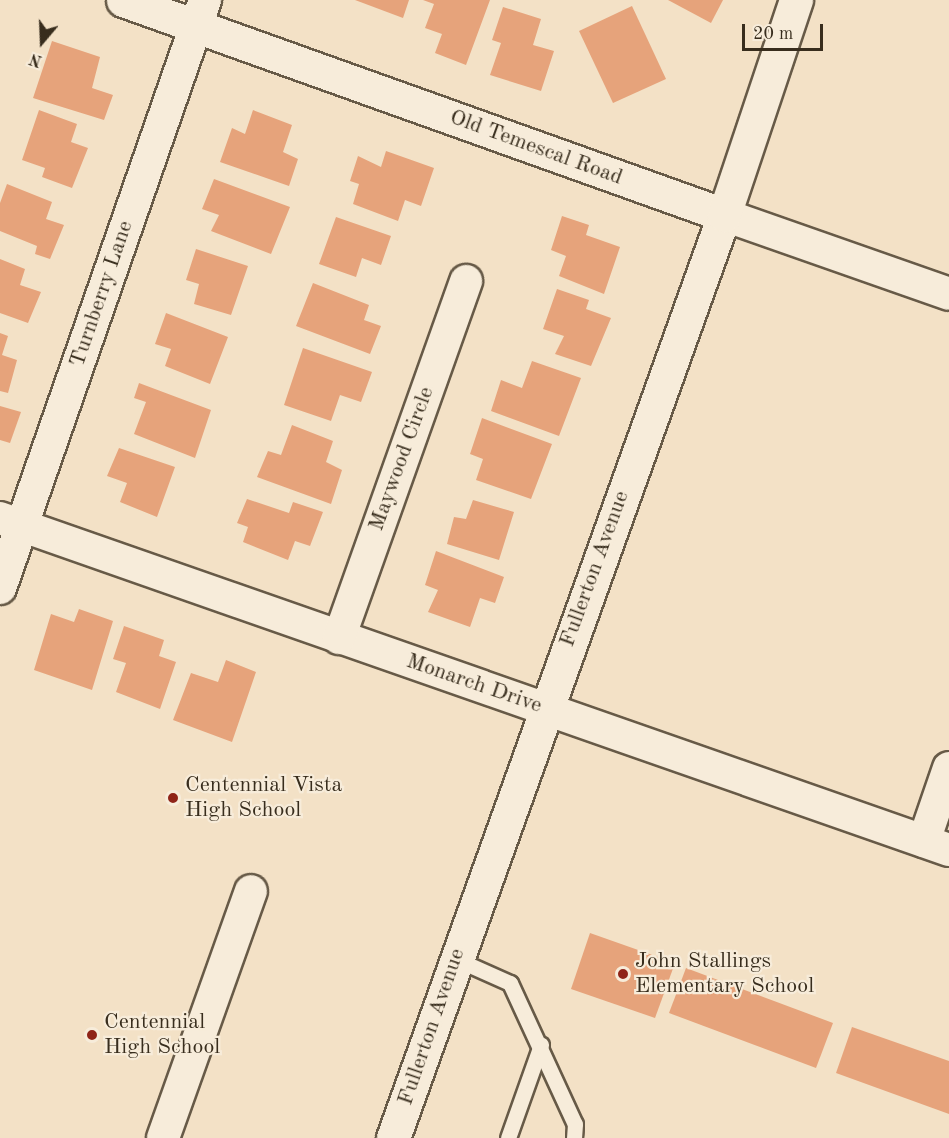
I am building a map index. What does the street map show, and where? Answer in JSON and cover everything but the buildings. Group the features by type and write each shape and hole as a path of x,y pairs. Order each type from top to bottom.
{"main road":[{"name":"Old Temescal Road","path":"123,0 200,13 724,215"},
{"name":"Fullerton Avenue","path":"393,1138 544,709 724,215 796,0"}],"street":[{"name":"Turnberry Lane","path":"0,588 11,522 200,13"},
{"name":"Old Temescal Road","path":"724,215 949,294"},
{"name":"Maywood Circle","path":"339,638 466,281"},
{"name":"Monarch Drive","path":"11,522 936,845"},
{"path":"936,845 949,768"},
{"path":"163,1138 251,891"}],"lane":[{"path":"456,959 510,983 575,1124 574,1138"},
{"path":"508,1138 540,1045"}],"place":[{"name":"Centennial Vista High School","path":"173,798"},
{"name":"John Stallings Elementary School","path":"623,974"},
{"name":"Centennial High School","path":"92,1035"}]}
